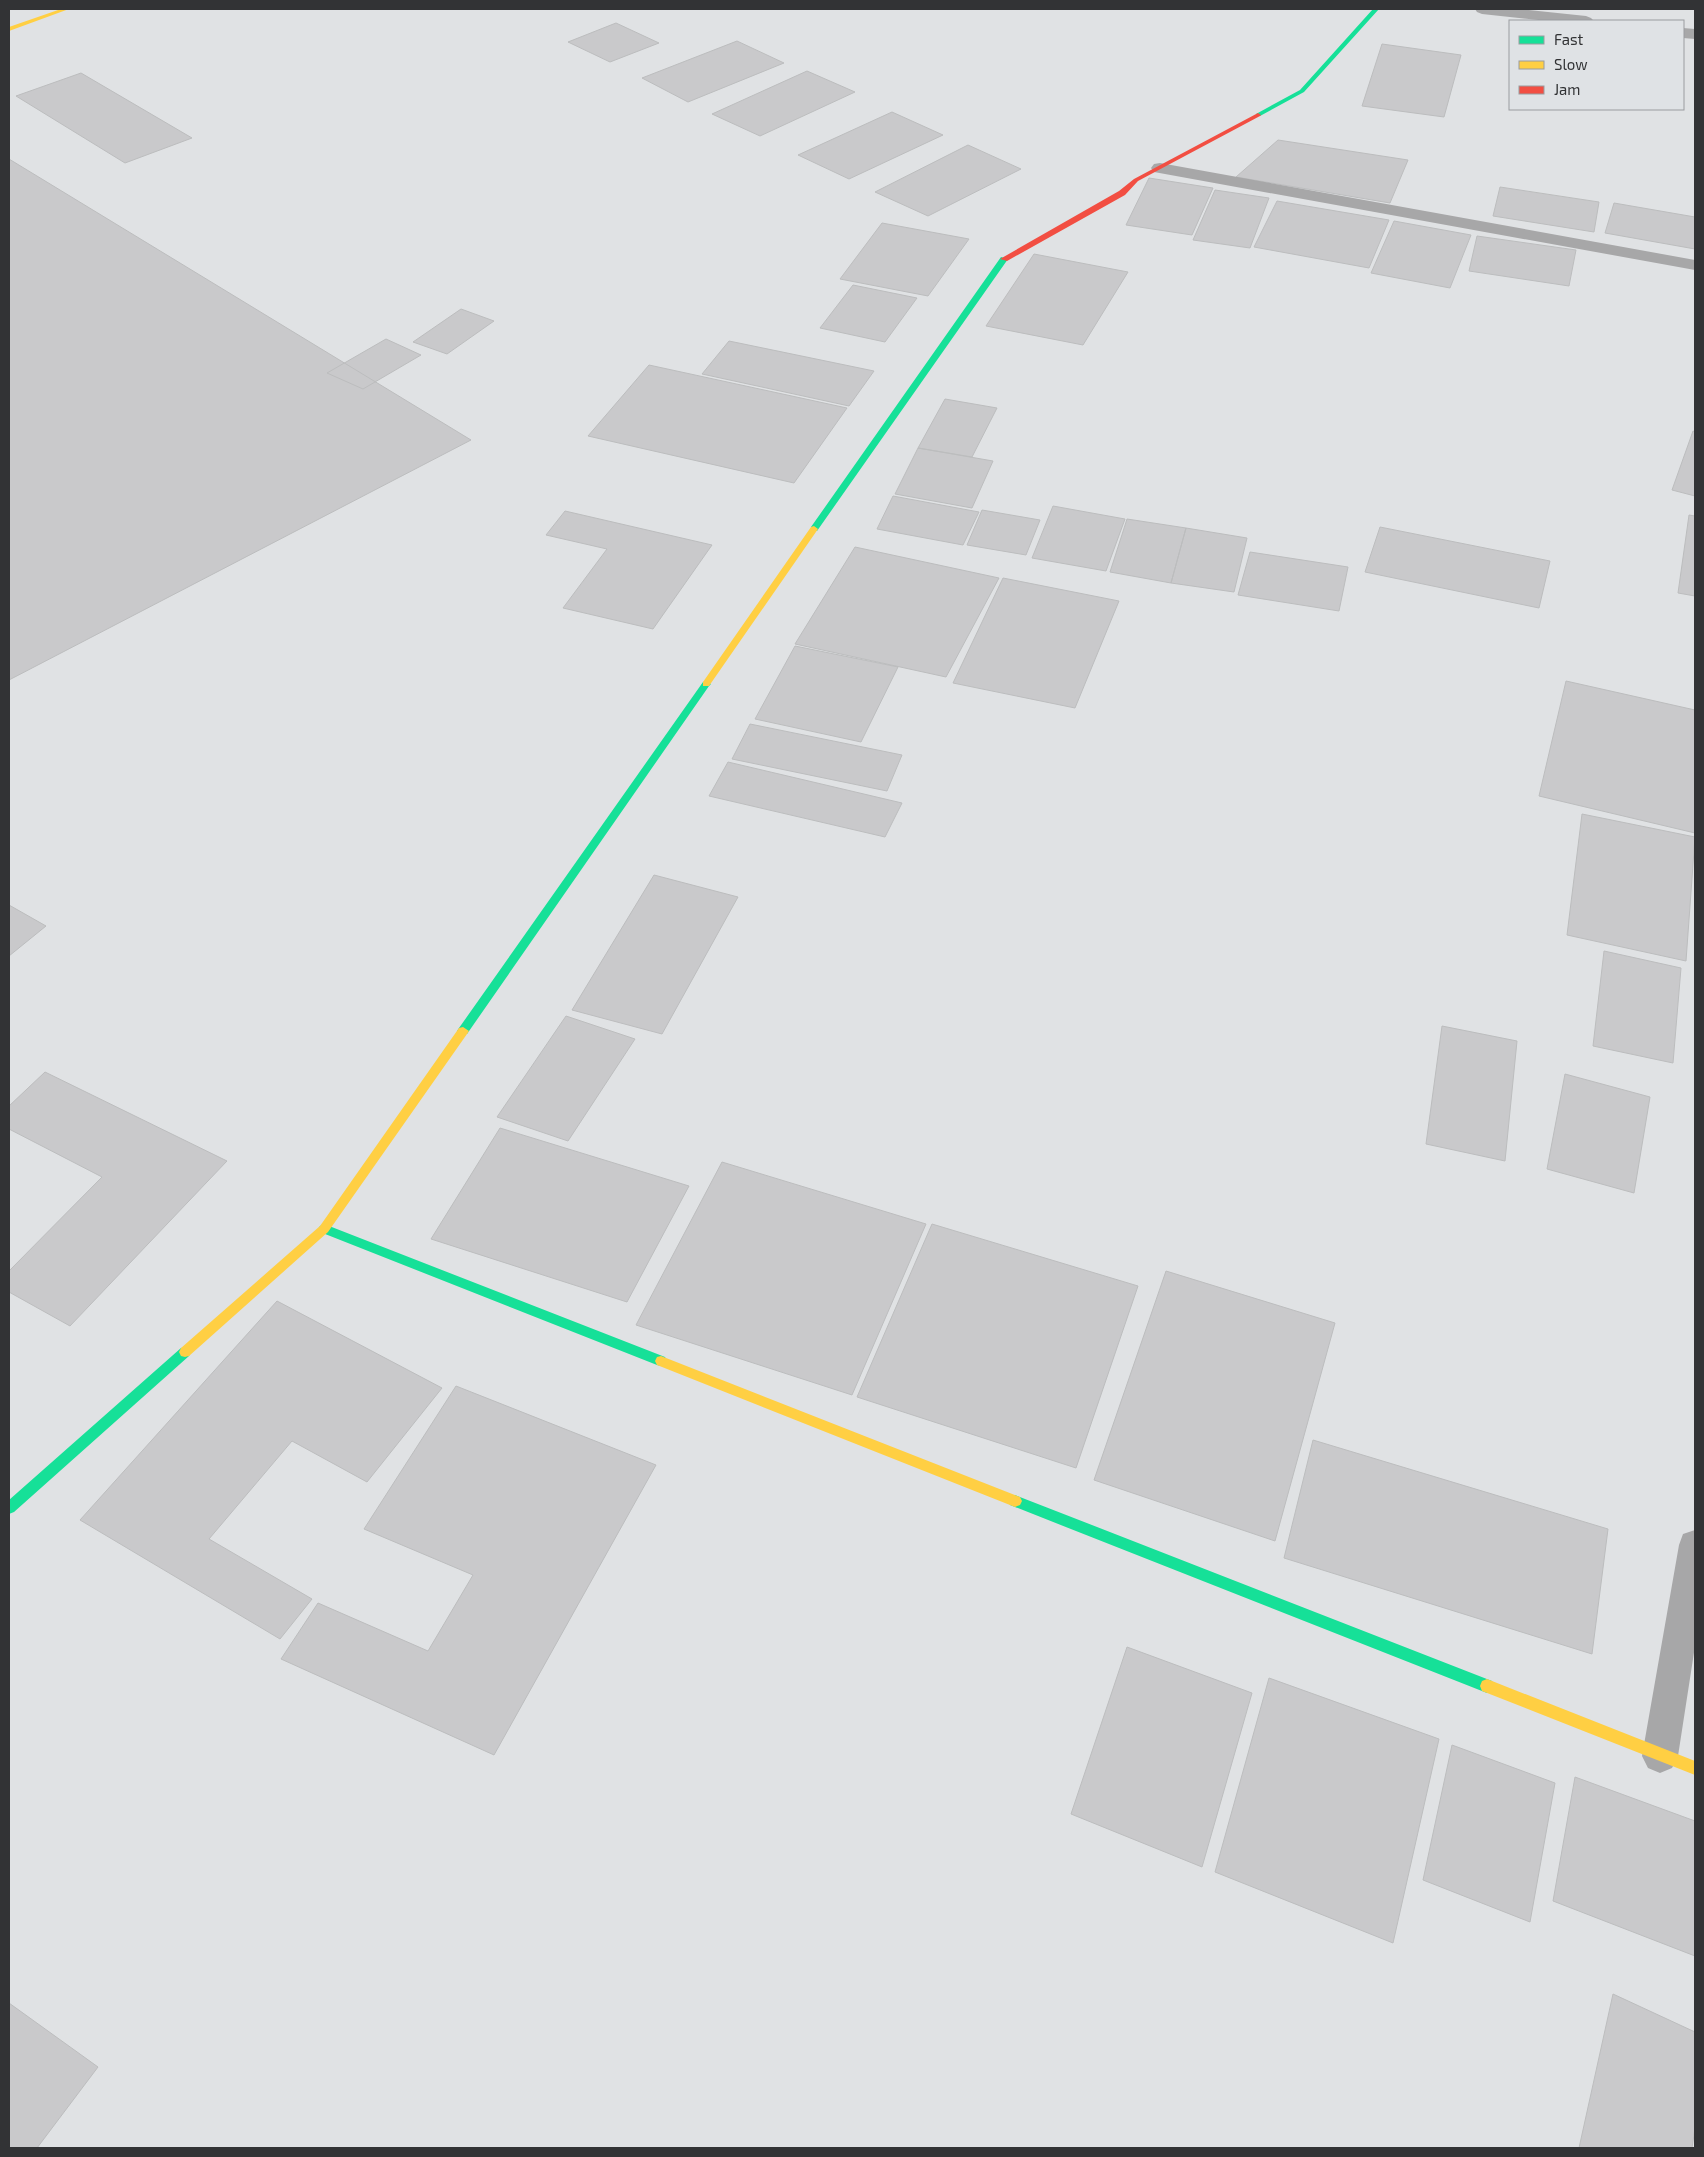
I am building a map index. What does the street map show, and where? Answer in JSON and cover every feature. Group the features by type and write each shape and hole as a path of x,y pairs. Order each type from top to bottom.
{"street":[{"path":"9,28 66,9"},
{"path":"9,1508 324,1230 1004,258 1122,192 1136,180 1302,91 1376,9"},
{"path":"1482,9 1577,20"},
{"path":"1160,168 1695,265"},
{"path":"324,1230 1660,1756 1695,1768"},
{"path":"1660,1756 1695,1545"}],"building":[{"path":"616,23 659,43 610,62 568,42"},
{"path":"737,41 784,63 688,102 642,78"},
{"path":"1382,44 1461,55 1444,117 1362,106"},
{"path":"807,71 855,92 760,136 712,114"},
{"path":"81,73 192,138 125,163 16,96"},
{"path":"892,112 943,135 849,179 798,155"},
{"path":"1278,140 1408,160 1390,203 1236,177"},
{"path":"968,145 1021,169 928,216 875,192"},
{"path":"9,159 471,440 9,680"},
{"path":"1149,178 1213,188 1192,235 1126,225"},
{"path":"1500,187 1599,202 1594,232 1493,216"},
{"path":"1215,190 1269,198 1250,248 1193,240"},
{"path":"1277,201 1389,220 1369,268 1254,247"},
{"path":"1614,203 1695,217 1695,249 1605,233"},
{"path":"1394,221 1471,235 1450,288 1371,273"},
{"path":"882,223 969,239 928,296 840,279"},
{"path":"1477,236 1576,250 1569,286 1469,271"},
{"path":"1034,254 1128,272 1083,345 986,326"},
{"path":"853,285 917,298 885,342 820,328"},
{"path":"461,309 494,321 447,354 413,342"},
{"path":"386,339 421,355 363,389 327,373"},
{"path":"729,341 874,371 849,406 702,374"},
{"path":"649,365 847,408 794,483 588,436"},
{"path":"945,399 997,408 972,457 918,448"},
{"path":"1693,431 1695,432 1695,496 1672,490"},
{"path":"918,448 993,461 972,508 895,494"},
{"path":"893,496 979,512 963,545 877,529"},
{"path":"1053,506 1125,519 1106,571 1032,558"},
{"path":"982,510 1040,520 1026,555 967,545"},
{"path":"565,511 712,545 653,629 563,608 607,549 546,535"},
{"path":"1689,515 1695,516 1695,596 1678,593"},
{"path":"1127,519 1186,528 1171,583 1110,572"},
{"path":"1380,527 1550,561 1539,608 1365,572"},
{"path":"1186,528 1247,538 1234,592 1171,583"},
{"path":"855,547 999,578 946,677 795,644"},
{"path":"1250,552 1348,567 1339,611 1238,595"},
{"path":"1003,578 1119,601 1075,708 953,683"},
{"path":"795,646 898,667 861,742 755,719"},
{"path":"1566,681 1695,710 1695,833 1539,796"},
{"path":"750,724 902,755 887,791 732,759"},
{"path":"728,762 902,803 885,837 709,796"},
{"path":"1582,814 1695,837 1686,961 1567,935"},
{"path":"654,875 738,897 662,1034 572,1010"},
{"path":"9,905 46,926 9,956"},
{"path":"1604,951 1681,968 1673,1063 1593,1046"},
{"path":"566,1016 635,1039 568,1141 497,1117"},
{"path":"1442,1026 1517,1041 1505,1161 1426,1144"},
{"path":"45,1072 227,1161 70,1326 9,1292 9,1271 102,1177 9,1129 9,1106"},
{"path":"1565,1074 1650,1097 1634,1193 1547,1169"},
{"path":"500,1128 689,1186 627,1302 431,1239"},
{"path":"722,1162 926,1224 852,1395 636,1325"},
{"path":"932,1224 1138,1286 1076,1468 857,1397"},
{"path":"1166,1271 1335,1323 1275,1541 1094,1480"},
{"path":"277,1301 442,1388 367,1482 292,1441 209,1539 312,1599 280,1639 80,1520"},
{"path":"456,1386 656,1465 494,1755 281,1659 318,1603 428,1651 473,1575 364,1529"},
{"path":"1313,1440 1608,1529 1592,1654 1284,1558"},
{"path":"1127,1647 1252,1693 1202,1867 1071,1814"},
{"path":"1269,1678 1439,1739 1393,1943 1215,1872"},
{"path":"1452,1745 1555,1783 1530,1922 1423,1880"},
{"path":"1575,1777 1695,1821 1695,1956 1553,1901"},
{"path":"1613,1994 1695,2032 1695,2128 1692,2148 1579,2148"},
{"path":"9,2003 98,2067 37,2148 9,2148"}],"traffic: fast":[{"path":"1258,115 1302,91 1376,9"},
{"path":"814,529 1004,259"},
{"path":"463,1031 706,684"},
{"path":"324,1229 661,1361"},
{"path":"9,1508 185,1352"},
{"path":"1015,1501 1487,1686"}],"traffic: slow":[{"path":"9,29 66,9"},
{"path":"706,684 814,529"},
{"path":"185,1352 324,1229 463,1031"},
{"path":"661,1361 1015,1501"},
{"path":"1487,1686 1695,1768"}],"traffic: jam":[{"path":"1004,259 1122,193 1136,180 1258,115"}]}
